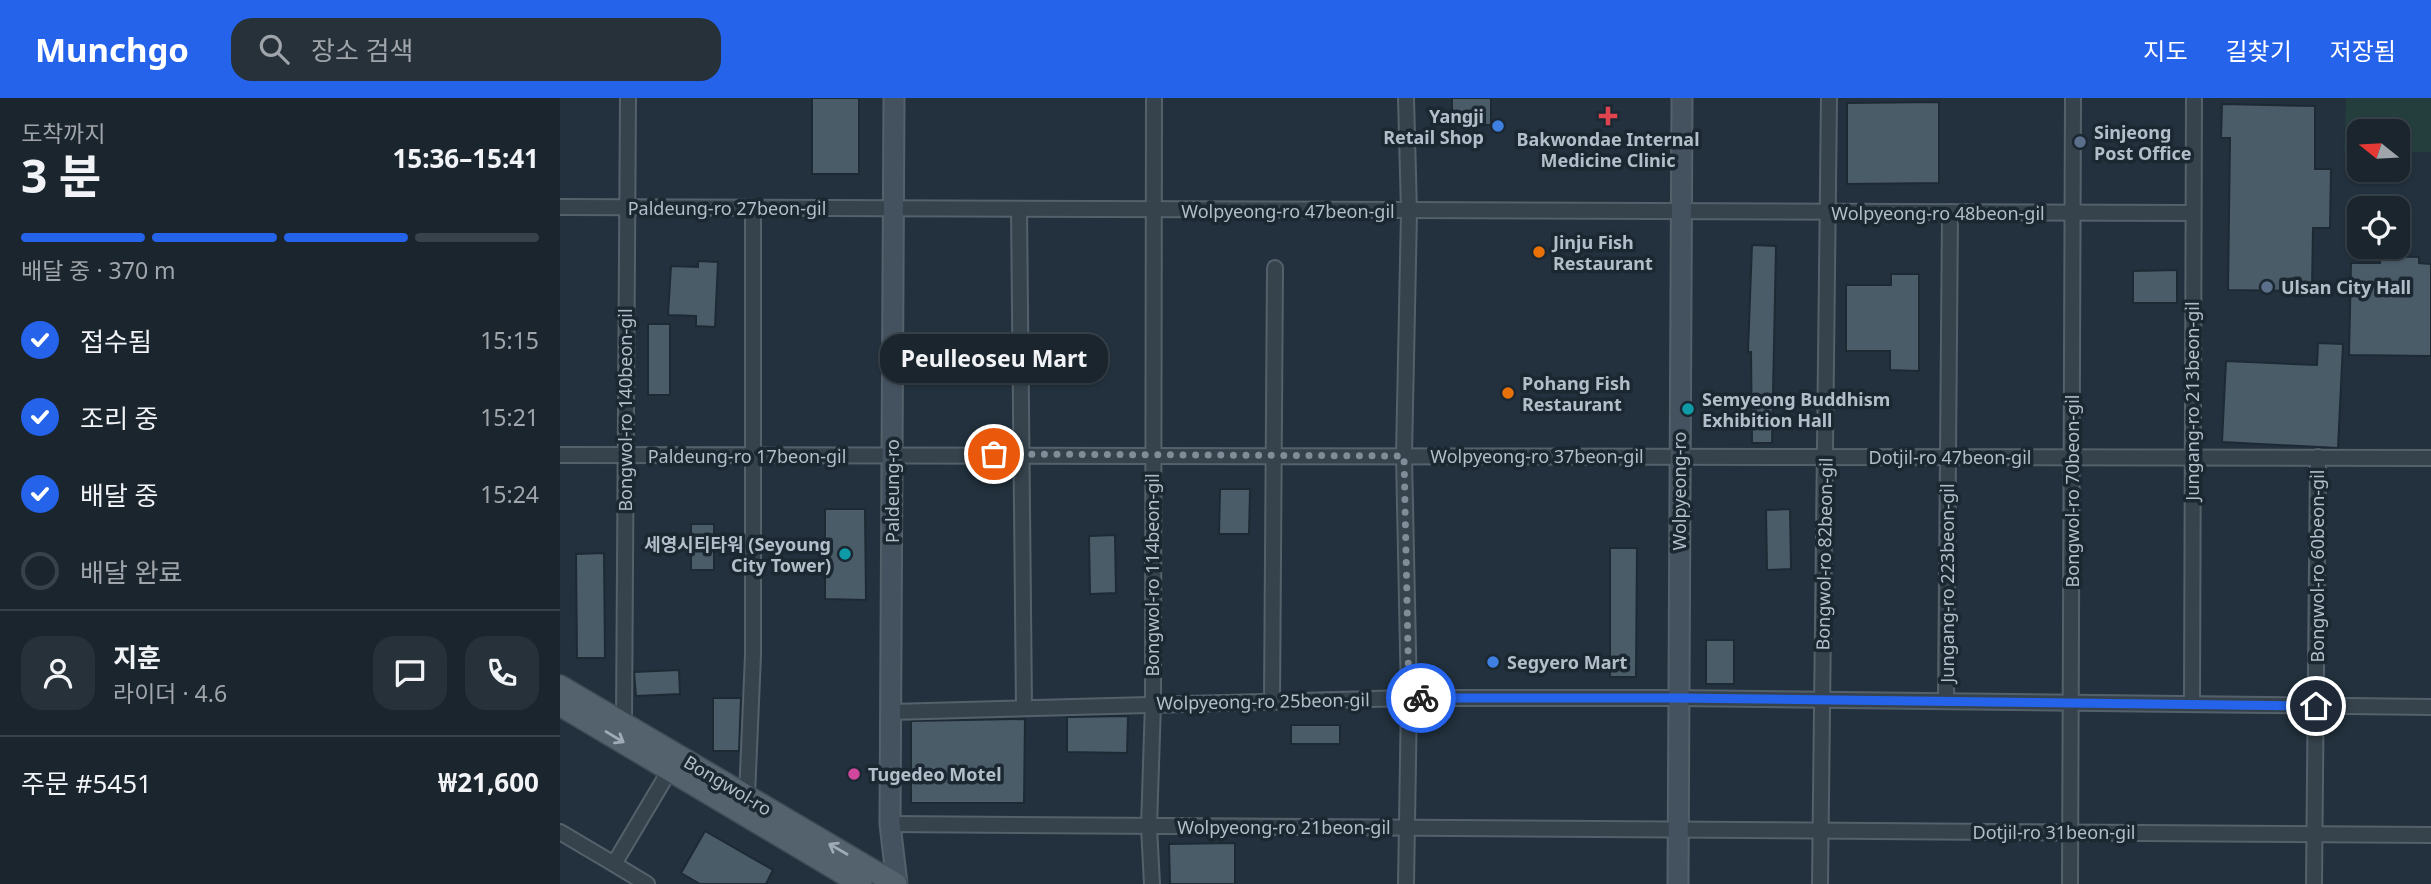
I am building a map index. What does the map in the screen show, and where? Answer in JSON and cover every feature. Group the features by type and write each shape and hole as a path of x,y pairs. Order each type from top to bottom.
{"main road":[{"name":"Paldeung-ro","path":"894,98 890,824 897,884"},
{"name":"Wolpyeong-ro","path":"1678,884 1678,456 1683,213 1682,98"},
{"name":"Bongwol-ro","path":"560,686 624,722 674,762 747,796 897,884"},
{"path":"560,705 674,762 861,884"}],"street":[{"name":"Bongwol-ro 140beon-gil","path":"624,722 628,98"},
{"name":"Bongwol-ro 114beon-gil","path":"1152,884 1149,827 1153,703 1154,98"},
{"path":"1406,98 1409,212 1404,456 1409,698 1406,884"},
{"name":"Bongwol-ro 82beon-gil","path":"1820,884 1829,98"},
{"name":"Bongwol-ro 70beon-gil","path":"2070,884 2073,98"},
{"name":"Jungang-ro 213beon-gil","path":"2192,704 2194,98"},
{"name":"Paldeung-ro 27beon-gil","path":"560,207 894,209"},
{"path":"747,796 753,654 753,208"},
{"name":"Wolpyeong-ro 47beon-gil","path":"894,209 1683,213"},
{"path":"1019,210 1019,454 1024,708"},
{"name":"Jungang-ro 223beon-gil","path":"1946,701 1950,212"},
{"name":"Wolpyeong-ro 48beon-gil","path":"1683,213 2193,213"},
{"path":"1272,701 1275,268"},
{"name":"Paldeung-ro 17beon-gil","path":"560,455 892,455"},
{"name":"Wolpyeong-ro 37beon-gil","path":"892,455 1678,456"},
{"name":"Dotjil-ro 47beon-gil","path":"1678,456 2431,458"},
{"name":"Bongwol-ro 60beon-gil","path":"2314,884 2318,457"},
{"name":"Wolpyeong-ro 25beon-gil","path":"891,712 1409,698 1822,699 2431,707"},
{"path":"614,864 674,762"},
{"name":"Wolpyeong-ro 21beon-gil","path":"890,824 1678,829"},
{"name":"Dotjil-ro 31beon-gil","path":"1678,829 2431,835"},
{"path":"560,832 647,884"}],"green space":[{"path":"2346,98 2431,98 2431,152 2410,152 2410,119 2347,119 2347,151 2344,151"}],"building":[{"path":"812,98 859,98 859,174 812,174"},
{"path":"1452,98 1491,98 1491,125 1452,124"},
{"path":"1939,102 1939,183 1847,184 1847,103"},
{"path":"2222,104 2315,106 2315,169 2331,169 2330,228 2313,228 2312,291 2228,290 2230,138 2221,138"},
{"path":"1752,245 1776,246 1772,443 1752,443 1751,352 1748,352"},
{"path":"2410,257 2419,257 2419,263 2431,264 2431,356 2349,355 2351,263 2380,263 2380,259 2410,259"},
{"path":"698,261 718,262 715,327 696,326 696,316 668,315 671,266 698,267"},
{"path":"2177,270 2177,303 2133,303 2133,271"},
{"path":"1891,274 1919,274 1919,371 1890,370 1890,351 1846,351 1846,285 1891,285"},
{"path":"648,324 670,324 670,395 648,395"},
{"path":"2318,343 2343,344 2338,448 2222,442 2226,361 2317,365"},
{"path":"1220,489 1250,489 1249,534 1219,534"},
{"name":"세영시티타워 (Seyoung City Tower)","path":"825,509 865,509 866,600 825,599"},
{"path":"1790,509 1791,569 1767,570 1766,510"},
{"path":"691,524 714,524 714,570 691,570"},
{"path":"1115,535 1116,593 1090,594 1089,536"},
{"path":"1610,548 1637,548 1636,677 1610,677"},
{"path":"604,553 605,658 577,658 576,554"},
{"path":"1706,640 1734,640 1734,684 1706,684"},
{"path":"679,670 680,694 636,696 634,672"},
{"path":"713,698 741,698 739,751 713,751"},
{"path":"1128,716 1127,753 1067,752 1067,717"},
{"path":"1025,719 1024,803 911,803 911,721"},
{"path":"1291,725 1340,725 1340,744 1291,744"},
{"path":"705,831 773,870 766,884 700,884 681,873"},
{"path":"1235,843 1235,884 1170,884 1169,844"}],"way so far":[{"path":"994,454 1404,456 1409,698 1421,698"}],"place":[{"name":"Bakwondae Internal Medicine Clinic","path":"1608,116"},
{"name":"Yangji Retail Shop","path":"1498,126"},
{"name":"Sinjeong Post Office","path":"2080,142"},
{"name":"Jinju Fish Restaurant","path":"1539,252"},
{"name":"Ulsan City Hall","path":"2267,287"},
{"name":"Pohang Fish Restaurant","path":"1508,393"},
{"name":"Semyeong Buddhism Exhibition Hall","path":"1688,409"},
{"name":"Peulleoseu Mart","path":"994,454"},
{"name":"세영시티타워 (Seyoung City Tower)","path":"845,554"},
{"name":"Segyero Mart","path":"1493,662"},
{"name":"Tugedeo Motel","path":"854,774"}],"route":[{"path":"1421,698 1678,698 2316,706"}]}
